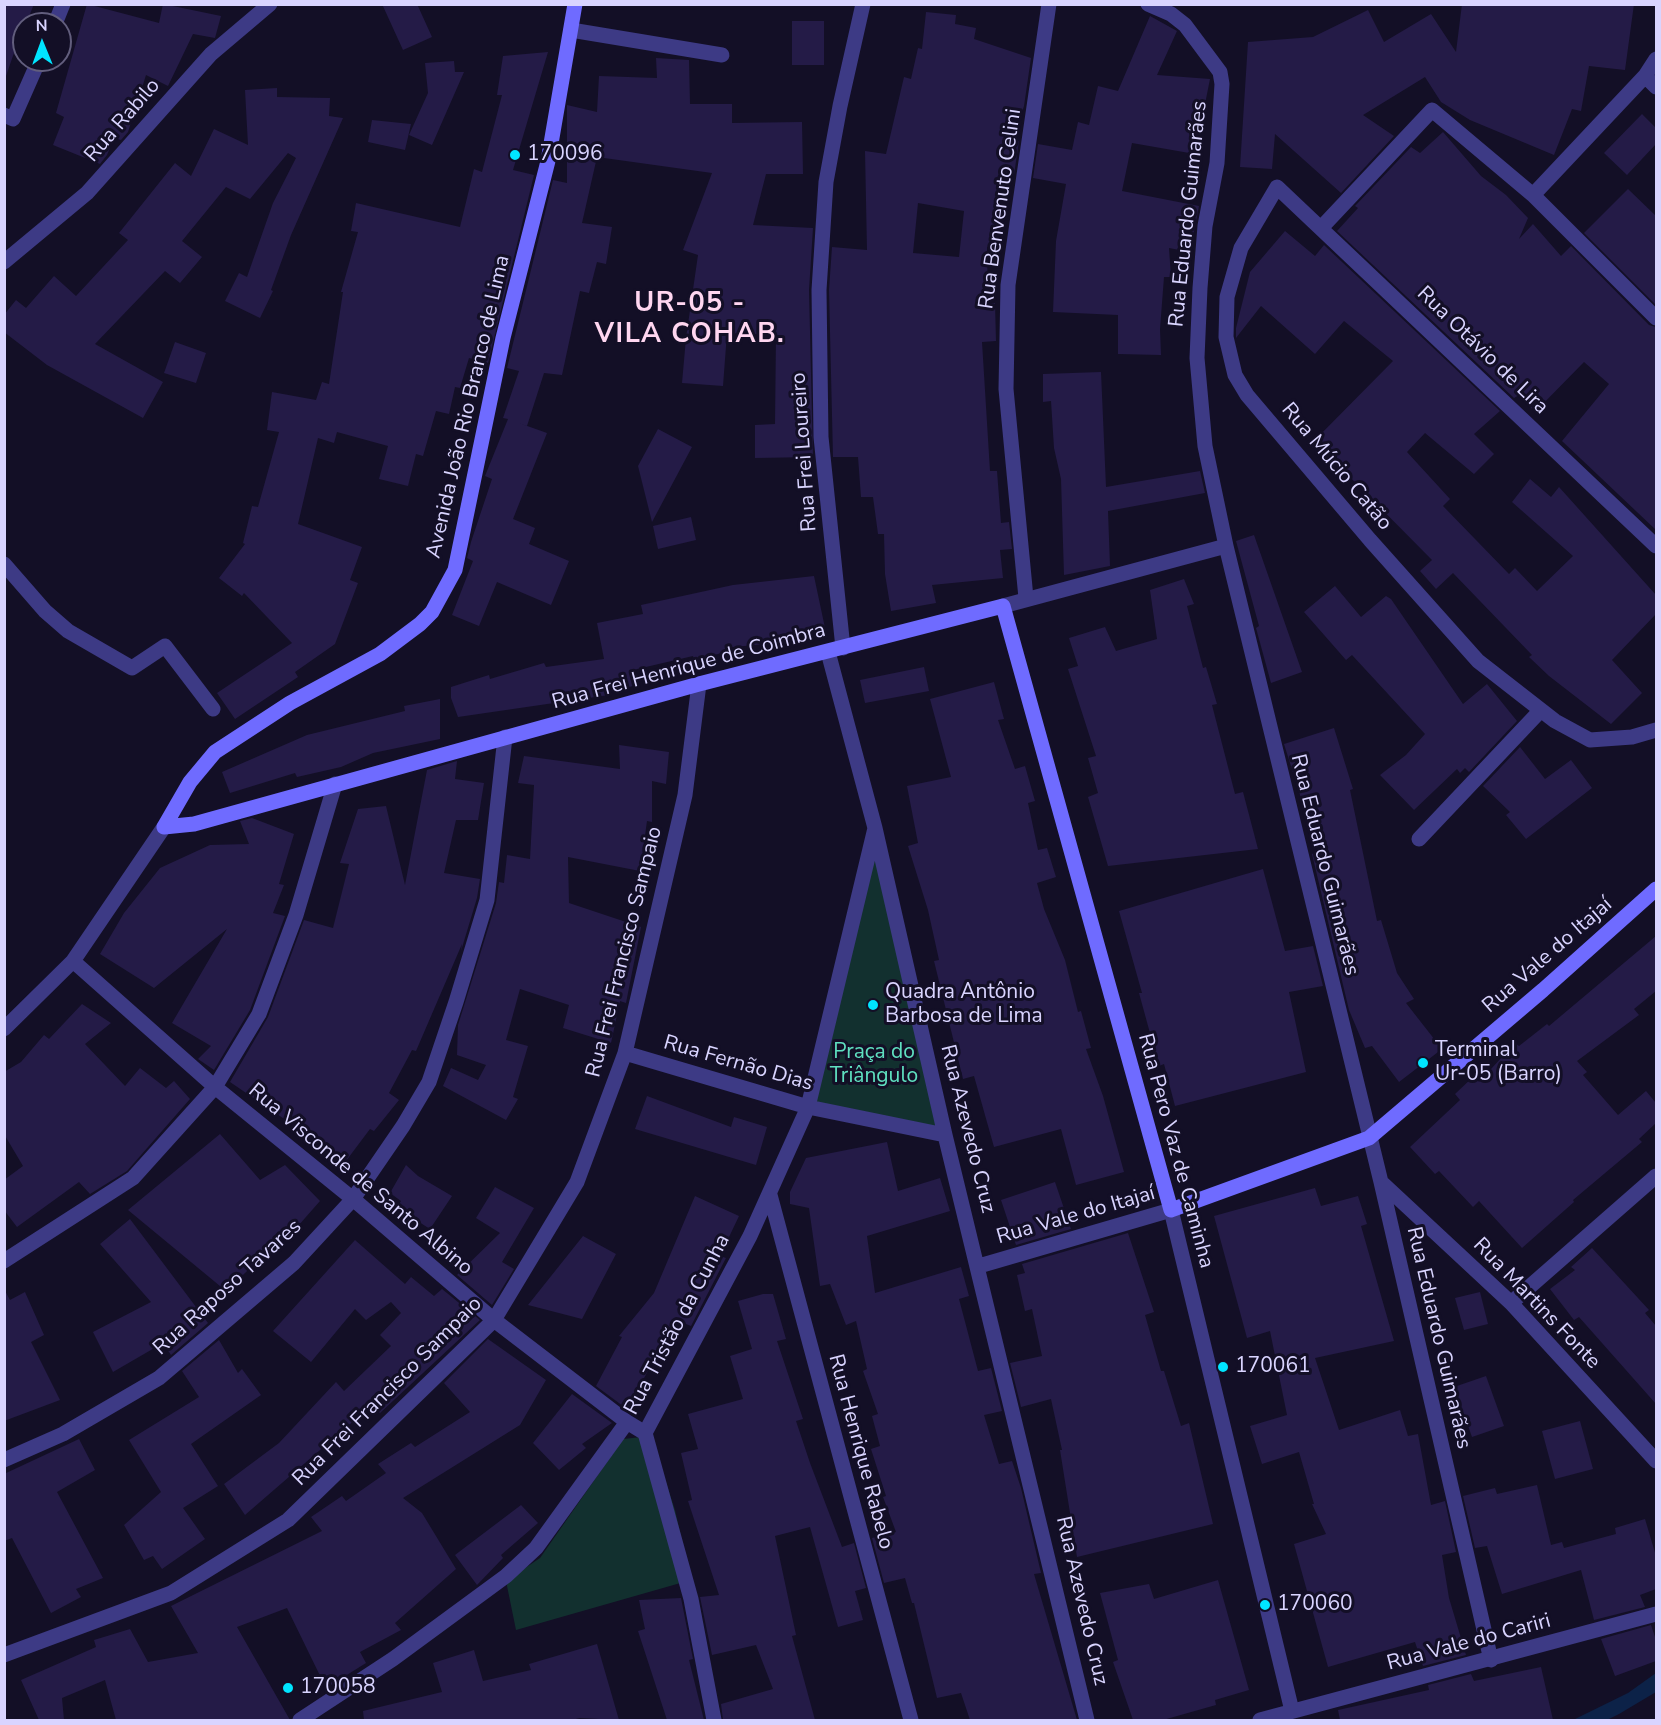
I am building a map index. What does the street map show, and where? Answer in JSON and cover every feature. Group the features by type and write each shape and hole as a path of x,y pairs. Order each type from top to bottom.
{"main road":[{"name":"Avenida João Rio Branco de Lima","path":"164,827 190,782 215,752 290,703 380,654 432,612 446,587 460,550 502,338 546,172 575,4"},
{"name":"Rua Frei Henrique de Coimbra","path":"164,827 194,824 699,684 1003,606"},
{"name":"Rua Pero Vaz de Caminha","path":"1003,606 1172,1210"},
{"name":"Rua Vale do Itajaí","path":"1172,1210 1369,1138 1543,990 1656,889"}],"street":[{"name":"Rua Rabilo","path":"4,262 87,193 211,54 270,4"},
{"name":"Rua Frei Loureiro","path":"843,648 821,437 819,290 826,182 863,4"},
{"name":"Rua Benvenuto Celini","path":"1026,598 1006,389 1008,285 1049,4"},
{"name":"Rua Eduardo Guimarães","path":"1148,4 1171,14 1185,25 1220,72 1222,84 1217,163 1205,225 1197,358 1205,446 1226,546 1381,1182 1491,1660"},
{"path":"571,30 722,56"},
{"path":"1533,195 1645,76 1656,59"},
{"path":"9,117 33,72"},
{"path":"1645,76 1656,87"},
{"path":"1321,228 1432,110 1533,195 1656,318"},
{"name":"Rua Otávio de Lira","path":"1277,187 1656,546"},
{"name":"Rua Múcio Catão","path":"1277,187 1241,248 1227,297 1226,337 1235,375 1247,396 1478,662 1555,721 1590,740 1632,737 1656,730"},
{"name":"Rua Frei Henrique de Coimbra","path":"1003,606 1226,546"},
{"path":"4,564 45,612 68,631 132,668 165,646 213,710"},
{"name":"Rua Azevedo Cruz","path":"828,652 874,828 945,1135 979,1266 1088,1720"},
{"name":"Rua Frei Francisco Sampaio","path":"4,1655 171,1593 288,1520 494,1320 577,1182 625,1053 685,795 699,684"},
{"path":"1419,839 1541,710"},
{"name":"Rua Raposo Tavares","path":"4,1460 63,1434 159,1378 294,1263 353,1199 403,1126 429,1082 453,1012 487,900 505,737"},
{"path":"4,1261 133,1178 215,1087 259,1014 296,915 334,784"},
{"path":"4,1029 73,961 164,827"},
{"name":"Rua Tristão da Cunha","path":"300,1720 393,1659 506,1576 536,1548 627,1422 645,1433 770,1195 808,1107 874,828"},
{"name":"Rua Visconde de Santo Albino","path":"73,961 215,1087 353,1199 494,1320 627,1422"},
{"name":"Rua Fernão Dias","path":"625,1053 808,1107 945,1135"},
{"path":"1511,1303 1656,1176"},
{"name":"Rua Martins Fonte","path":"1381,1182 1511,1303 1656,1461"},
{"name":"Rua Henrique Rabelo","path":"770,1195 911,1720"},
{"name":"Rua Vale do Itajaí","path":"979,1266 1172,1210"},
{"name":"Rua Pero Vaz de Caminha","path":"1172,1210 1292,1711"},
{"path":"645,1433 691,1599 714,1720"},
{"name":"Rua Vale do Cariri","path":"1260,1720 1656,1614"}],"green space":[{"name":"Praça do Triângulo","path":"875,828 945,1135 808,1107"},
{"path":"651,1436 675,1510 691,1580 516,1630 506,1581 540,1558 623,1439"}],"water":[{"path":"1656,1673 1656,1692 1619,1714 1607,1720 1573,1720 1628,1693"}],"building":[{"path":"4,4 34,4 31,12 12,12 12,59 6,76"},
{"path":"87,4 159,23 163,4 221,16 215,38 193,34 168,86 146,75 128,132 121,140 114,138 107,155 100,164 53,145 64,117 56,113 68,72 72,72 72,57"},
{"path":"382,4 417,4 432,37 403,50"},
{"path":"1462,4 1634,4 1625,70 1589,66 1581,111 1572,109 1554,155 1470,120 1441,102 1425,77 1363,115 1394,136 1341,193 1275,134 1272,169 1240,167 1248,42 1313,37 1368,10 1384,42 1431,14 1456,52"},
{"path":"926,12 956,15 955,24 976,28 974,39 1031,58 1024,106 1013,140 1019,141 1014,175 1003,173 992,247 987,247 988,303 995,303 996,341 982,342 990,471 997,471 1001,523 1009,522 1012,549 1000,550 1003,578 932,585 936,603 891,611 885,574 884,534 878,534 873,497 861,497 858,457 833,457 829,290 832,247 867,250 865,151 886,154 904,77 911,79 918,48 922,49","holes":["918,203 964,211 959,257 913,253"]},
{"path":"1150,16 1177,31 1157,75 1210,79 1195,154 1132,143 1122,191 1199,206 1190,252 1169,248 1171,277 1164,277 1160,329 1161,355 1118,354 1118,315 1053,312 1056,241 1066,184 1033,178 1038,144 1072,150 1078,122 1089,125 1098,86 1118,91"},
{"path":"792,21 824,21 824,65 792,65"},
{"path":"548,52 513,170 534,175 488,363 469,358 460,388 455,387 449,414 436,411 423,456 416,454 408,486 379,479 388,446 337,432 334,443 318,438 298,524 362,547 350,580 358,583 335,644 295,672 298,677 235,719 217,693 292,643 244,593 242,596 219,578 245,544 243,543 252,506 258,507 279,432 267,430 272,392 316,400 322,382 329,384 343,292 341,292 358,232 351,231 356,203 460,227 474,169 482,172 502,95 497,95 503,56"},
{"path":"656,58 689,60 690,104 732,104 732,123 802,122 803,174 766,174 753,225 813,228 809,290 813,457 755,458 755,425 775,424 776,335 727,333 723,386 682,383 698,255 683,250 712,173 597,157 582,223 612,227 606,264 597,262 589,293 580,291 562,375 544,373 527,426 547,433 513,519 535,528 529,544 569,561 551,605 497,582 479,626 452,615 473,561 467,558 492,479 485,476 508,419 503,418 519,371 507,368 553,180 567,183 567,105 597,112 599,76 657,78"},
{"path":"454,61 455,72 464,72 432,145 409,135 428,93 425,63"},
{"path":"277,88 277,97 330,98 329,116 343,118 291,235 271,290 273,291 260,318 225,301 239,273 247,277 273,203 296,158 288,153 250,199 226,187 182,241 202,257 180,283 165,271 95,344 163,382 143,418 47,365 4,332 4,315 16,300 26,308 54,276 76,296 128,240 119,233 175,163 191,176 214,129 248,145 245,90"},
{"path":"1642,114 1656,128 1656,144 1627,175 1604,153"},
{"path":"372,120 411,124 405,150 368,142"},
{"path":"1443,132 1481,176 1506,195 1528,218 1519,239 1533,224 1561,256 1571,246 1649,325 1656,327 1656,530 1562,441 1609,384 1584,362 1535,412 1519,395 1514,398 1337,231 1358,208 1355,206 1411,147 1420,153"},
{"path":"1628,189 1656,216 1656,305 1584,233"},
{"path":"1285,231 1315,256 1324,245 1500,411 1474,434 1494,454 1474,474 1425,433 1407,452 1450,499 1443,506 1509,574 1515,568 1537,591 1573,556 1512,502 1530,479 1551,497 1559,487 1656,595 1656,614 1612,660 1642,693 1611,724 1549,676 1529,657 1532,655 1453,573 1436,589 1420,571 1432,560 1335,462 1332,466 1310,445 1393,361 1344,321 1315,354 1261,306 1236,338 1236,328 1250,272"},
{"path":"175,342 206,353 196,383 164,373"},
{"path":"1101,372 1106,487 1200,471 1205,493 1108,511 1110,566 1064,575 1061,479 1054,448 1051,401 1043,402 1043,374"},
{"path":"658,429 692,447 652,522 638,466"},
{"path":"691,517 696,540 658,549 653,526"},
{"path":"1254,535 1302,672 1271,683 1256,628 1259,626 1236,541"},
{"path":"814,576 825,628 784,636 784,642 725,648 726,652 694,660 693,656 633,670 637,685 609,692 609,695 458,717 451,698 451,687 489,675 490,679 544,663 546,667 604,659 597,623 643,614 641,605 733,585"},
{"path":"1184,579 1194,604 1187,606 1203,668 1206,667 1217,704 1212,705 1235,794 1243,792 1258,849 1108,866 1088,797 1098,793 1088,758 1096,756 1068,669 1078,666 1069,638 1105,627 1116,651 1157,639 1150,590"},
{"path":"1335,586 1361,617 1386,596 1391,599 1463,704 1487,684 1517,721 1469,772 1465,768 1460,773 1457,769 1414,810 1380,775 1406,755 1425,734 1352,655 1346,660 1304,612"},
{"path":"924,667 929,691 865,703 860,680"},
{"path":"994,682 1004,719 998,720 1015,769 1025,766 1035,801 1028,803 1038,850 1047,848 1056,877 1037,883 1044,909 1065,960 1078,1012 1081,1011 1091,1048 1086,1049 1103,1096 1124,1172 1076,1185 1061,1129 994,1147 974,1076 963,1079 934,961 939,960 928,910 908,846 918,843 907,786 951,777 930,699"},
{"path":"440,699 440,739 373,753 341,767 297,777 295,773 230,793 222,772 307,735 405,711 404,706"},
{"path":"1334,728 1353,789 1350,790 1377,921 1381,920 1397,973 1414,999 1406,1003 1442,1049 1399,1082 1372,1046 1365,1048 1349,1010 1312,854 1318,852 1284,744"},
{"path":"619,745 669,752 666,784 652,781 652,822 647,821 640,871 568,857 569,903 641,927 626,1003 620,1001 611,1043 563,1028 569,1005 520,989 506,1040 528,1046 513,1097 518,1099 506,1120 443,1086 451,1068 478,1080 486,1065 457,1055 458,1025 496,903 499,882 504,883 507,855 530,859 534,785 518,783 524,756 620,769"},
{"path":"1520,747 1545,779 1571,760 1592,788 1526,839 1506,815 1510,812 1483,786"},
{"path":"457,761 455,779 484,783 478,820 456,820 444,873 480,879 477,898 461,951 462,944 416,1051 412,1050 389,1093 399,1100 374,1131 370,1129 346,1161 230,1082 268,1017 304,920 333,928 349,864 340,863 358,809 386,806 405,885 427,770"},
{"path":"252,818 294,834 279,884 284,885 273,913 285,916 250,1010 214,1070 198,1059 211,1046 172,1023 227,929 154,988 100,954 124,913 160,868 210,845 249,844 240,821"},
{"path":"1263,869 1285,951 1313,946 1323,986 1289,992 1306,1072 1175,1106 1164,1064 1159,1066 1119,911"},
{"path":"1656,936 1656,991 1634,1009 1639,1015 1577,1061 1587,1072 1583,1075 1618,1115 1646,1091 1656,1103 1656,1123 1639,1139 1642,1142 1573,1200 1574,1202 1522,1248 1479,1201 1473,1207 1439,1171 1435,1174 1410,1147 1460,1100 1455,1094 1474,1076 1479,1082 1515,1043 1519,1046 1547,1024 1549,1026"},
{"path":"82,1004 111,1023 85,1044 125,1086 140,1068 166,1088 174,1081 190,1099 127,1171 90,1194 79,1182 17,1227 4,1210 4,1180 23,1166 4,1134 4,1072 21,1062 44,1035 49,1039"},
{"path":"647,1096 731,1127 734,1117 767,1127 756,1165 635,1129"},
{"path":"220,1134 260,1180 285,1165 320,1201 269,1259 264,1255 226,1291 128,1210"},
{"path":"887,1142 898,1191 940,1178 950,1211 867,1236 875,1293 961,1267 969,1296 959,1299 978,1371 991,1368 1002,1411 984,1415 999,1464 1012,1461 1021,1488 1041,1573 1034,1574 1077,1720 970,1720 961,1693 937,1698 914,1603 912,1603 905,1578 884,1583 872,1538 896,1532 883,1497 886,1496 871,1449 880,1446 872,1416 878,1414 863,1371 867,1369 856,1321 846,1325 830,1284 820,1286 809,1208 790,1204 790,1192 806,1158"},
{"path":"406,1165 418,1176 452,1196 430,1229 397,1208 401,1201 390,1193"},
{"path":"1055,1182 1071,1229 1016,1245 1001,1200"},
{"path":"495,1187 534,1208 502,1262 514,1269 492,1305 457,1275 500,1233 476,1218"},
{"path":"1315,1188 1321,1206 1358,1196 1367,1224 1361,1226 1394,1341 1315,1358 1339,1430 1400,1410 1408,1436 1418,1434 1431,1505 1445,1501 1456,1552 1442,1555 1449,1598 1466,1655 1423,1666 1415,1642 1328,1667 1294,1544 1326,1534 1312,1504 1314,1504 1299,1452 1262,1464 1250,1426 1287,1415 1270,1331 1247,1338 1214,1216"},
{"path":"695,1196 739,1216 720,1256 726,1258 691,1326 676,1320 627,1409 596,1386 622,1337 619,1336 654,1293"},
{"path":"130,1219 208,1323 171,1355 163,1343 113,1372 93,1332 151,1302 100,1244"},
{"path":"1128,1233 1154,1312 1145,1315 1161,1371 1164,1371 1181,1426 1189,1423 1213,1524 1077,1557 1060,1450 1062,1450 1051,1399 1021,1407 1010,1363 1042,1356 1032,1309 1025,1311 1017,1275 1025,1273 1022,1264"},
{"path":"583,1236 616,1254 582,1319 528,1305"},
{"path":"355,1240 405,1284 411,1277 434,1296 442,1289 480,1320 380,1413 372,1405 245,1515 224,1484 279,1443 336,1382 344,1391 391,1346 380,1335 401,1313 391,1302 366,1320 355,1309 311,1362 273,1331"},
{"path":"1592,1248 1649,1310 1645,1313 1656,1326 1656,1404 1579,1317 1574,1320 1550,1289 1575,1270 1571,1267"},
{"path":"4,1289 10,1300 25,1292 44,1335 31,1342 60,1400 4,1421"},
{"path":"1480,1292 1488,1324 1464,1330 1455,1298"},
{"path":"763,1294 773,1294 786,1339 777,1341 803,1419 796,1421 810,1463 842,1547 854,1543 866,1588 855,1591 863,1620 838,1627 810,1527 775,1536 796,1635 792,1636 815,1720 723,1720 721,1704 773,1689 756,1645 712,1655 700,1597 719,1595 688,1501 692,1500 681,1453 698,1449 688,1414 743,1399 730,1356 752,1349 738,1301"},
{"path":"488,1339 546,1380 520,1425 403,1498 422,1513 456,1569 395,1623 401,1630 360,1652 366,1663 326,1688 287,1608 237,1627 290,1720 116,1720 105,1680 62,1698 64,1720 39,1720 21,1680 96,1647 94,1640 130,1629 148,1662 198,1653 171,1606 322,1531 311,1517 342,1496 346,1501 386,1473 378,1464 411,1443 415,1447 470,1412 444,1383"},
{"path":"219,1340 238,1373 242,1369 261,1395 191,1444 218,1486 183,1508 205,1539 162,1569 153,1556 144,1560 124,1525 161,1492 129,1440 199,1397 182,1371"},
{"path":"1486,1376 1504,1426 1472,1437 1454,1387"},
{"path":"572,1394 612,1423 582,1444 586,1448 559,1470 533,1443"},
{"path":"1580,1421 1593,1469 1555,1479 1542,1431"},
{"path":"79,1439 95,1470 57,1492 103,1578 76,1589 81,1597 51,1613 12,1538 4,1541 4,1474"},
{"path":"1537,1485 1551,1545 1562,1542 1564,1548 1616,1534 1615,1528 1645,1519 1656,1556 1656,1589 1640,1595 1645,1607 1594,1620 1581,1570 1502,1594 1487,1546 1475,1548 1463,1496 1495,1488 1497,1494"},
{"path":"521,1505 538,1523 501,1555 503,1558 477,1585 455,1555"},
{"path":"1218,1580 1249,1690 1215,1700 1216,1705 1163,1720 1133,1720 1113,1662 1118,1660 1100,1593 1149,1584 1154,1599"},
{"path":"681,1598 693,1659 689,1660 704,1720 667,1720 638,1631 645,1629 639,1600"},
{"path":"1651,1625 1656,1640 1656,1661 1615,1676 1601,1639"},
{"path":"597,1644 619,1720 580,1718 571,1720 364,1720 363,1711 442,1692 433,1663 474,1650 483,1681 531,1670 529,1664"},
{"path":"1541,1667 1553,1720 1340,1720 1338,1710 1429,1690 1428,1685 1471,1674 1474,1681"}],"place":[{"name":"170096","path":"515,155"},
{"name":"Quadra Antônio Barbosa de Lima","path":"873,1005"},
{"name":"Terminal Ur-05 (Barro)","path":"1423,1063"},
{"name":"170061","path":"1223,1367"},
{"name":"170060","path":"1265,1605"},
{"name":"170058","path":"288,1688"}],"district":[{"name":"UR-05 - VILA COHAB.","path":"690,320"}]}
